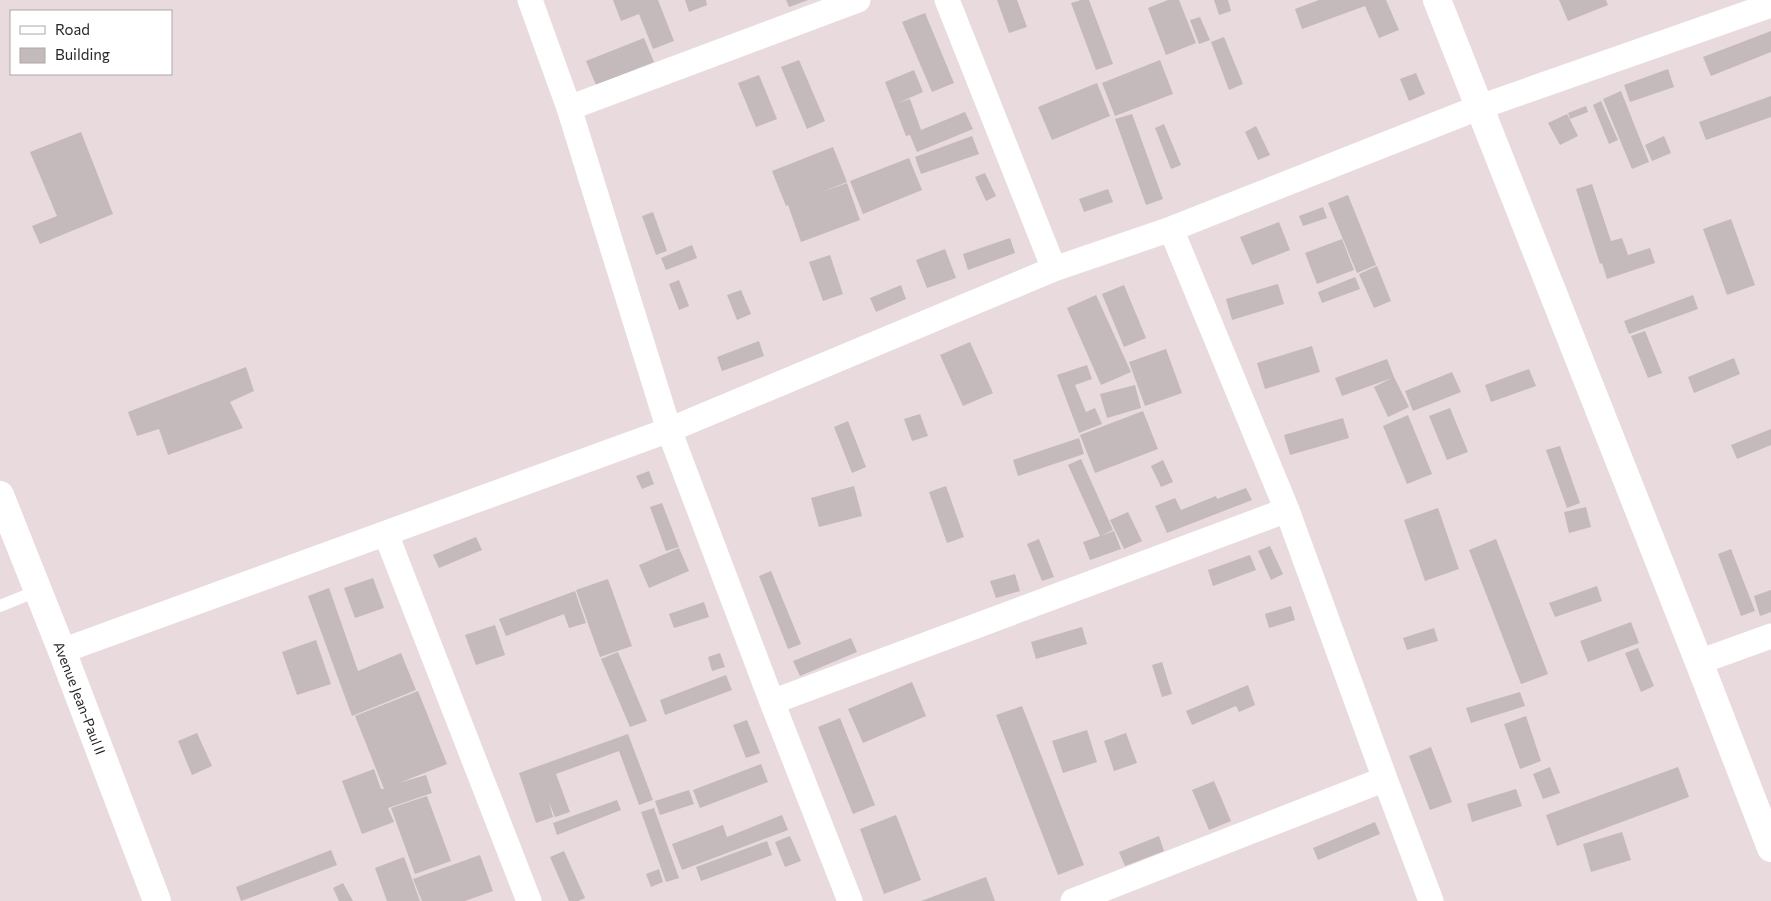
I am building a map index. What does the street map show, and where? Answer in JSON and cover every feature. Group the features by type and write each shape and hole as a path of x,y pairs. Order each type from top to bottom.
{"street":[{"path":"530,0 570,108 669,430 850,901"},
{"path":"570,108 858,0"},
{"path":"947,0 1054,269"},
{"path":"1437,0 1700,662 1771,848"},
{"path":"62,652 669,430 1054,269 1171,229 1480,107 1771,5"},
{"path":"1171,229 1287,510 1385,779 1432,901"},
{"name":"Avenue Jean-Paul II","path":"0,495 157,901"},
{"path":"772,702 1287,510"},
{"path":"386,534 529,901"},
{"path":"1700,662 1771,636"},
{"path":"1073,901 1385,779"}],"lane":[{"path":"0,606 37,591"}],"building":[{"path":"613,0 658,0 674,41 653,49 639,14 621,21"},
{"path":"685,0 706,0 707,5 689,12"},
{"path":"786,0 808,0 789,7"},
{"path":"997,0 1017,0 1027,27 1009,33"},
{"path":"1089,0 1113,64 1096,70 1071,3"},
{"path":"1168,0 1179,0 1196,43 1166,55 1148,8"},
{"path":"1214,0 1228,0 1231,11 1219,15"},
{"path":"1319,0 1386,0 1399,30 1379,38 1365,6 1302,29 1295,9"},
{"path":"1559,0 1606,0 1608,5 1568,21"},
{"path":"925,13 954,83 932,92 902,22"},
{"path":"1200,17 1210,40 1199,44 1190,20"},
{"path":"1771,31 1771,52 1711,76 1703,57"},
{"path":"1224,37 1243,84 1229,90 1211,42"},
{"path":"644,38 654,62 596,85 586,61"},
{"path":"799,60 825,121 807,129 781,67"},
{"path":"1160,60 1173,94 1115,116 1102,83"},
{"path":"1668,69 1674,87 1630,102 1624,85"},
{"path":"914,70 923,92 898,103 910,99 921,130 965,112 973,129 917,152 910,135 906,136 885,82"},
{"path":"1416,73 1425,94 1409,101 1400,79"},
{"path":"759,75 777,119 756,127 738,83"},
{"path":"1097,83 1110,116 1052,140 1038,107"},
{"path":"1621,91 1649,162 1632,169 1603,99"},
{"path":"1771,96 1771,117 1706,140 1699,122"},
{"path":"1601,101 1618,140 1609,144 1593,105"},
{"path":"1586,106 1588,112 1570,119 1568,113"},
{"path":"1132,114 1163,199 1146,205 1115,119"},
{"path":"1567,114 1578,136 1560,145 1548,123"},
{"path":"1164,124 1181,165 1171,169 1155,128"},
{"path":"1256,126 1270,155 1258,160 1245,132"},
{"path":"81,132 113,214 40,244 32,226 57,216 30,152"},
{"path":"972,136 979,154 921,174 915,157"},
{"path":"1664,136 1671,153 1652,161 1645,145"},
{"path":"833,147 847,182 819,193 847,183 860,220 801,242 788,205 786,206 772,171"},
{"path":"909,158 922,190 863,214 850,181"},
{"path":"985,173 996,196 986,201 975,177"},
{"path":"1592,184 1611,241 1622,238 1628,255 1650,248 1655,263 1607,279 1602,263 1600,264 1576,189"},
{"path":"1108,189 1113,202 1084,212 1079,199"},
{"path":"1348,195 1376,265 1357,273 1328,203"},
{"path":"1323,207 1327,218 1303,226 1299,216"},
{"path":"653,212 667,251 656,255 642,216"},
{"path":"1731,219 1755,285 1727,295 1703,229"},
{"path":"1279,222 1290,250 1252,265 1240,237"},
{"path":"1010,238 1015,253 968,270 963,254"},
{"path":"1342,239 1354,270 1317,284 1305,253"},
{"path":"692,245 697,258 666,270 661,258"},
{"path":"945,249 956,278 927,288 916,260"},
{"path":"830,255 843,294 823,301 809,262"},
{"path":"1377,266 1391,301 1374,308 1359,274"},
{"path":"1355,277 1360,289 1322,303 1318,292"},
{"path":"679,280 689,306 679,310 669,284"},
{"path":"1278,284 1284,304 1232,320 1226,299"},
{"path":"901,285 906,299 876,312 870,298"},
{"path":"1124,285 1146,338 1124,347 1102,294"},
{"path":"741,290 751,314 737,320 727,295"},
{"path":"1096,295 1131,372 1101,385 1067,308"},
{"path":"1693,295 1698,309 1629,334 1624,321"},
{"path":"1645,331 1662,373 1648,378 1631,336"},
{"path":"759,341 764,356 722,371 717,357"},
{"path":"970,342 993,393 963,406 940,355"},
{"path":"1312,346 1320,372 1265,389 1257,363"},
{"path":"1166,349 1182,393 1145,406 1129,362"},
{"path":"1734,358 1740,374 1694,393 1688,377"},
{"path":"1387,359 1409,407 1388,417 1374,387 1392,378 1342,396 1335,378"},
{"path":"1087,365 1092,379 1075,385 1086,412 1095,408 1102,424 1079,433 1057,375"},
{"path":"246,367 254,391 230,402 243,428 168,455 159,429 137,436 128,412"},
{"path":"1529,369 1536,386 1491,402 1485,385"},
{"path":"1452,372 1461,392 1413,411 1405,391"},
{"path":"1135,385 1141,408 1107,418 1100,394"},
{"path":"1450,408 1468,452 1447,460 1429,416"},
{"path":"1143,411 1158,449 1095,473 1080,435"},
{"path":"920,414 928,436 912,441 904,419"},
{"path":"1408,415 1432,474 1407,484 1383,426"},
{"path":"1343,418 1349,438 1290,455 1284,435"},
{"path":"848,421 866,467 852,473 834,427"},
{"path":"1771,429 1771,445 1737,459 1731,445"},
{"path":"1079,438 1084,454 1018,476 1013,460"},
{"path":"1560,446 1580,503 1567,508 1546,450"},
{"path":"1081,459 1113,530 1100,536 1068,465"},
{"path":"1163,460 1173,482 1161,487 1151,466"},
{"path":"649,471 654,484 642,489 636,476"},
{"path":"854,486 862,516 819,527 811,498"},
{"path":"946,486 964,537 947,543 929,492"},
{"path":"1246,488 1252,500 1167,533 1155,506 1175,498 1181,510 1216,496 1217,499"},
{"path":"662,503 679,547 666,551 650,507"},
{"path":"1586,507 1591,527 1569,533 1564,512"},
{"path":"1438,508 1459,569 1425,581 1404,520"},
{"path":"1128,512 1142,541 1124,549 1110,520"},
{"path":"1114,531 1121,549 1090,560 1083,542"},
{"path":"476,537 482,550 439,568 433,555"},
{"path":"1039,539 1054,577 1042,581 1027,544"},
{"path":"1496,539 1548,674 1521,684 1469,550"},
{"path":"1270,546 1283,574 1271,580 1258,551"},
{"path":"679,548 689,571 649,588 639,565"},
{"path":"1731,549 1755,611 1741,616 1718,554"},
{"path":"1250,555 1256,570 1213,586 1208,570"},
{"path":"771,571 801,644 788,649 759,576"},
{"path":"1015,574 1020,591 996,598 990,581"},
{"path":"373,578 384,608 355,618 344,588"},
{"path":"608,579 632,646 600,657 576,590"},
{"path":"1597,586 1602,601 1555,617 1549,603"},
{"path":"329,588 358,671 401,653 416,690 352,716 308,596"},
{"path":"1771,590 1771,612 1760,616 1754,596"},
{"path":"575,591 586,623 569,628 564,614 506,636 499,619"},
{"path":"704,602 709,617 674,628 669,614"},
{"path":"1291,606 1295,620 1269,628 1265,614"},
{"path":"1631,622 1639,643 1588,662 1580,641"},
{"path":"495,625 505,655 476,665 465,635"},
{"path":"1082,627 1087,644 1036,659 1031,642"},
{"path":"1434,628 1438,641 1407,650 1403,638"},
{"path":"851,638 857,652 800,676 793,661"},
{"path":"316,640 331,684 297,695 282,652"},
{"path":"1638,648 1654,686 1641,692 1625,653"},
{"path":"618,652 647,721 630,727 601,659"},
{"path":"720,653 725,667 712,671 708,657"},
{"path":"1162,662 1172,694 1162,697 1152,665"},
{"path":"726,675 732,690 665,715 660,700"},
{"path":"912,682 926,716 863,743 848,709"},
{"path":"1248,685 1255,705 1239,712 1236,706 1192,725 1186,711"},
{"path":"418,691 447,764 399,783 426,775 432,793 388,808 394,822 362,834 342,781 374,769 381,789 384,789 355,716"},
{"path":"1520,692 1525,706 1471,723 1466,708"},
{"path":"1022,706 1084,865 1058,875 996,715"},
{"path":"1526,716 1541,761 1520,769 1504,724"},
{"path":"840,718 875,805 853,814 818,727"},
{"path":"747,720 760,753 746,758 733,725"},
{"path":"1087,730 1097,762 1063,773 1052,741"},
{"path":"197,733 212,766 192,775 178,741"},
{"path":"1126,733 1137,763 1114,771 1104,741"},
{"path":"628,734 653,800 639,805 619,751 556,774 570,812 555,817 549,802 553,817 536,823 519,773"},
{"path":"1431,747 1452,802 1430,810 1409,756"},
{"path":"761,764 768,782 700,808 693,790"},
{"path":"1550,767 1560,793 1543,799 1533,774"},
{"path":"1678,767 1689,797 1557,846 1546,815"},
{"path":"1214,781 1231,821 1209,830 1192,790"},
{"path":"1516,789 1522,806 1472,822 1467,804"},
{"path":"689,790 694,804 660,815 655,801"},
{"path":"427,796 451,861 415,874 391,808"},
{"path":"617,800 621,810 557,835 553,823"},
{"path":"654,808 679,878 666,882 641,812"},
{"path":"782,815 788,830 682,870 672,844 723,825 727,837"},
{"path":"896,815 921,880 884,894 860,829"},
{"path":"1375,822 1380,834 1318,860 1313,848"},
{"path":"1622,832 1631,860 1591,872 1583,844"},
{"path":"790,836 801,861 785,867 775,842"},
{"path":"1159,836 1164,851 1125,866 1119,852"},
{"path":"767,841 772,855 701,881 696,867"},
{"path":"331,850 337,865 241,901 236,887"},
{"path":"564,851 585,898 578,901 569,901 550,857"},
{"path":"480,855 493,891 465,901 422,901 413,879"},
{"path":"404,857 420,901 387,901 375,868"},
{"path":"659,869 663,882 651,887 646,874"},
{"path":"986,877 995,901 921,901"},
{"path":"343,883 353,901 339,901 333,888"}]}
